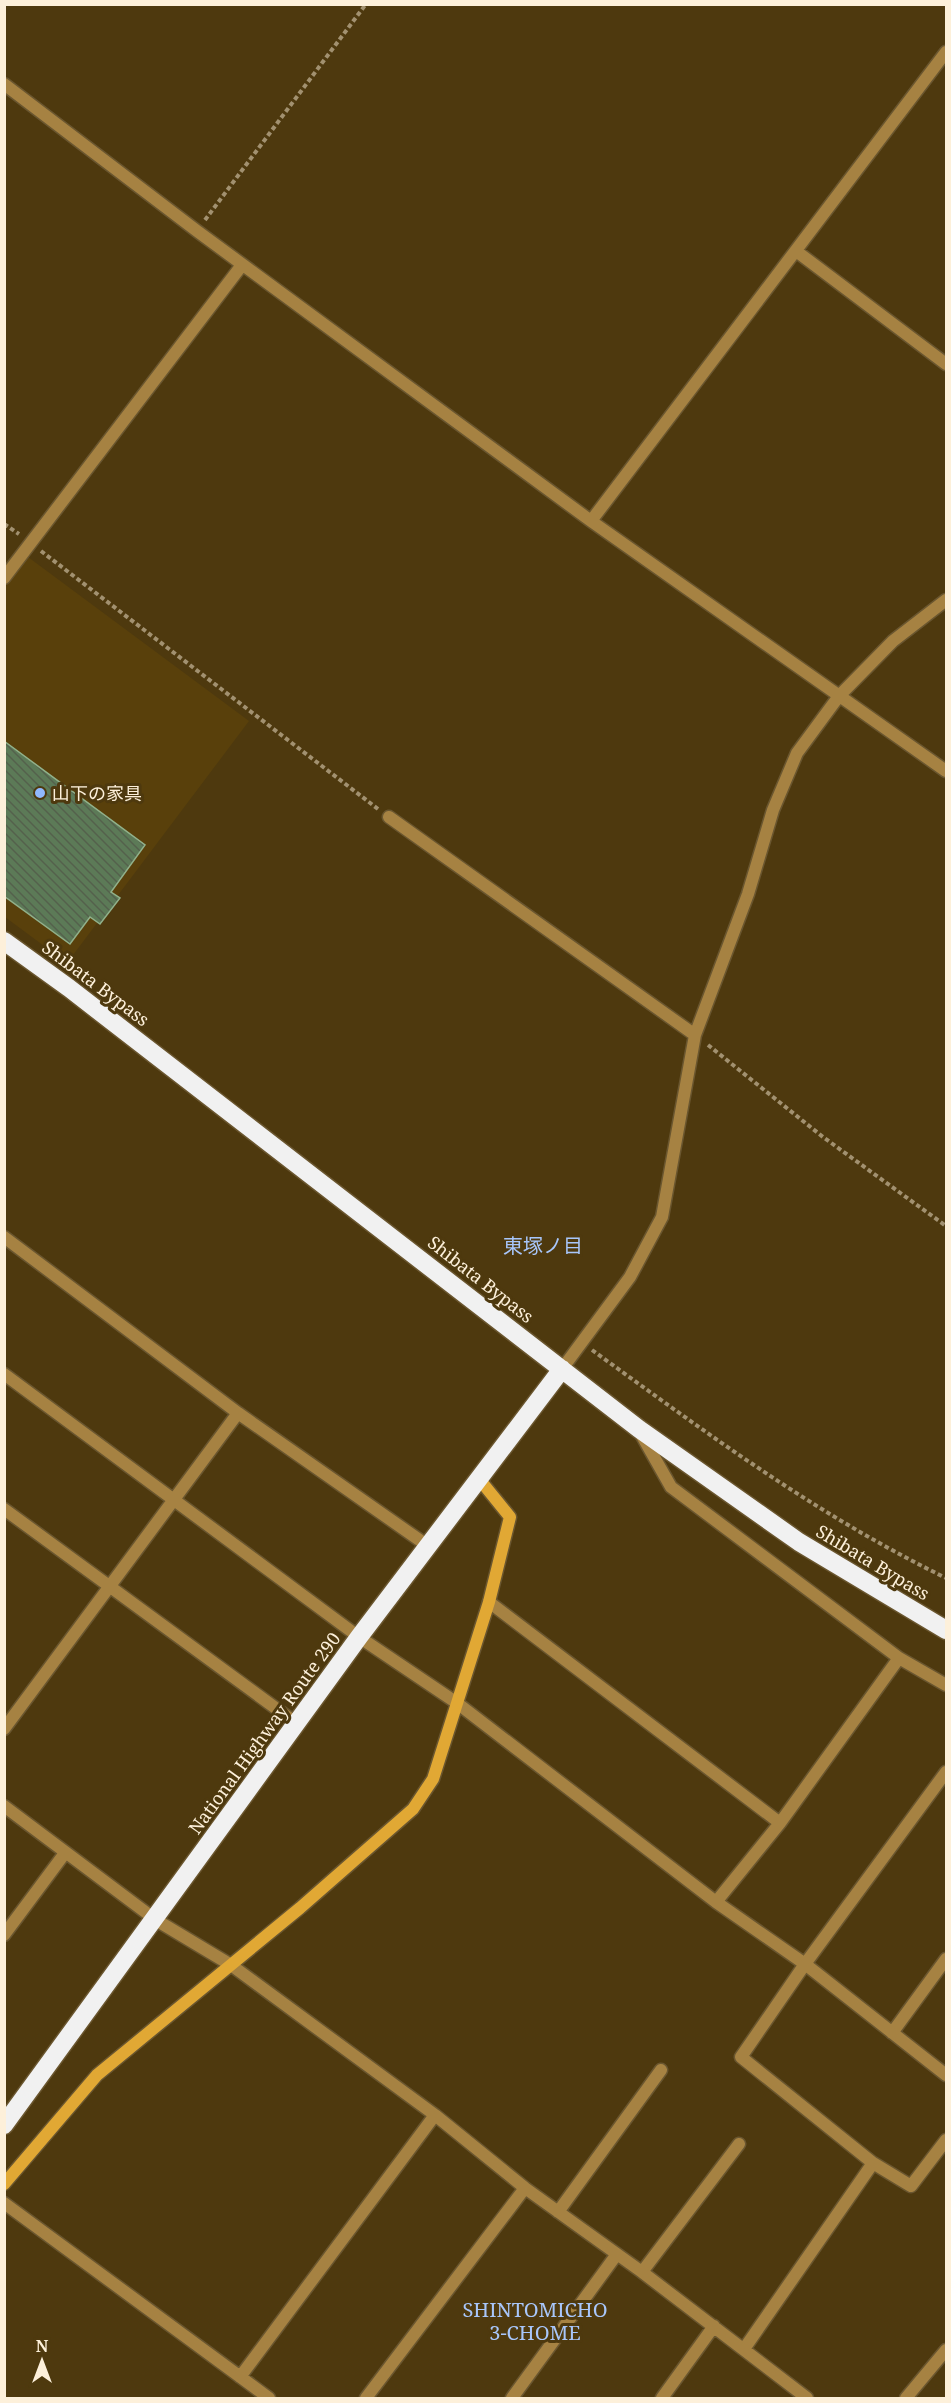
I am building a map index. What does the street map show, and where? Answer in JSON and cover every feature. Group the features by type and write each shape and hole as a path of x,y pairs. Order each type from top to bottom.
{"highway":[{"name":"Shibata Bypass","path":"4,941 69,988 639,1429 799,1542 946,1630"},
{"name":"National Highway Route 290","path":"4,2125 156,1920 296,1723 562,1368"}],"street":[{"path":"591,521 946,52"},
{"path":"4,84 242,265 591,521 946,771"},
{"path":"796,251 946,364"},
{"path":"4,578 242,265"},
{"path":"562,1368 630,1276 662,1217 695,1035 748,894 773,810 797,753 838,696 893,641 946,600"},
{"path":"388,817 695,1035"},
{"path":"4,1238 238,1413 428,1546"},
{"path":"4,1374 360,1637 458,1703 716,1902 805,1964 946,2075"},
{"path":"4,1729 238,1413"},
{"path":"639,1429 671,1487 899,1658 946,1685"},
{"path":"4,2184 97,2075 231,1965 413,1809 433,1779 489,1602 510,1517 480,1480"},
{"path":"6,1514 296,1723"},
{"path":"489,1602 780,1823"},
{"path":"716,1902 780,1823 899,1658"},
{"path":"946,1772 805,1964 741,2057 873,2163 911,2186 946,2140"},
{"path":"4,1806 156,1920 231,1965 435,2115 525,2188 642,2272 807,2398"},
{"path":"4,1935 64,1853"},
{"path":"892,2033 946,1959"},
{"path":"558,2212 662,2070"},
{"path":"240,2378 435,2115"},
{"path":"642,2272 739,2144"},
{"path":"744,2349 873,2163"},
{"path":"366,2398 525,2188"},
{"path":"4,2204 268,2398"},
{"path":"512,2398 617,2254"},
{"path":"662,2398 714,2326"},
{"path":"906,2398 946,2350"}],"path":[{"path":"197,231 366,4"},
{"path":"4,524 388,817"},
{"path":"695,1035 823,1137 946,1226"},
{"path":"582,1342 768,1477 882,1546 946,1578"}],"shaded area":[{"path":"28,557 249,721 67,963 5,917 4,588"}],"building":[{"name":"山下の家具","path":"4,741 145,845 111,892 120,898 100,924 90,917 70,944 4,896"}],"place":[{"name":"山下の家具","path":"40,793"}],"district":[{"name":"東塚ノ目","path":"543,1245"},
{"name":"SHINTOMICHO 3-CHOME","path":"535,2320"}]}
